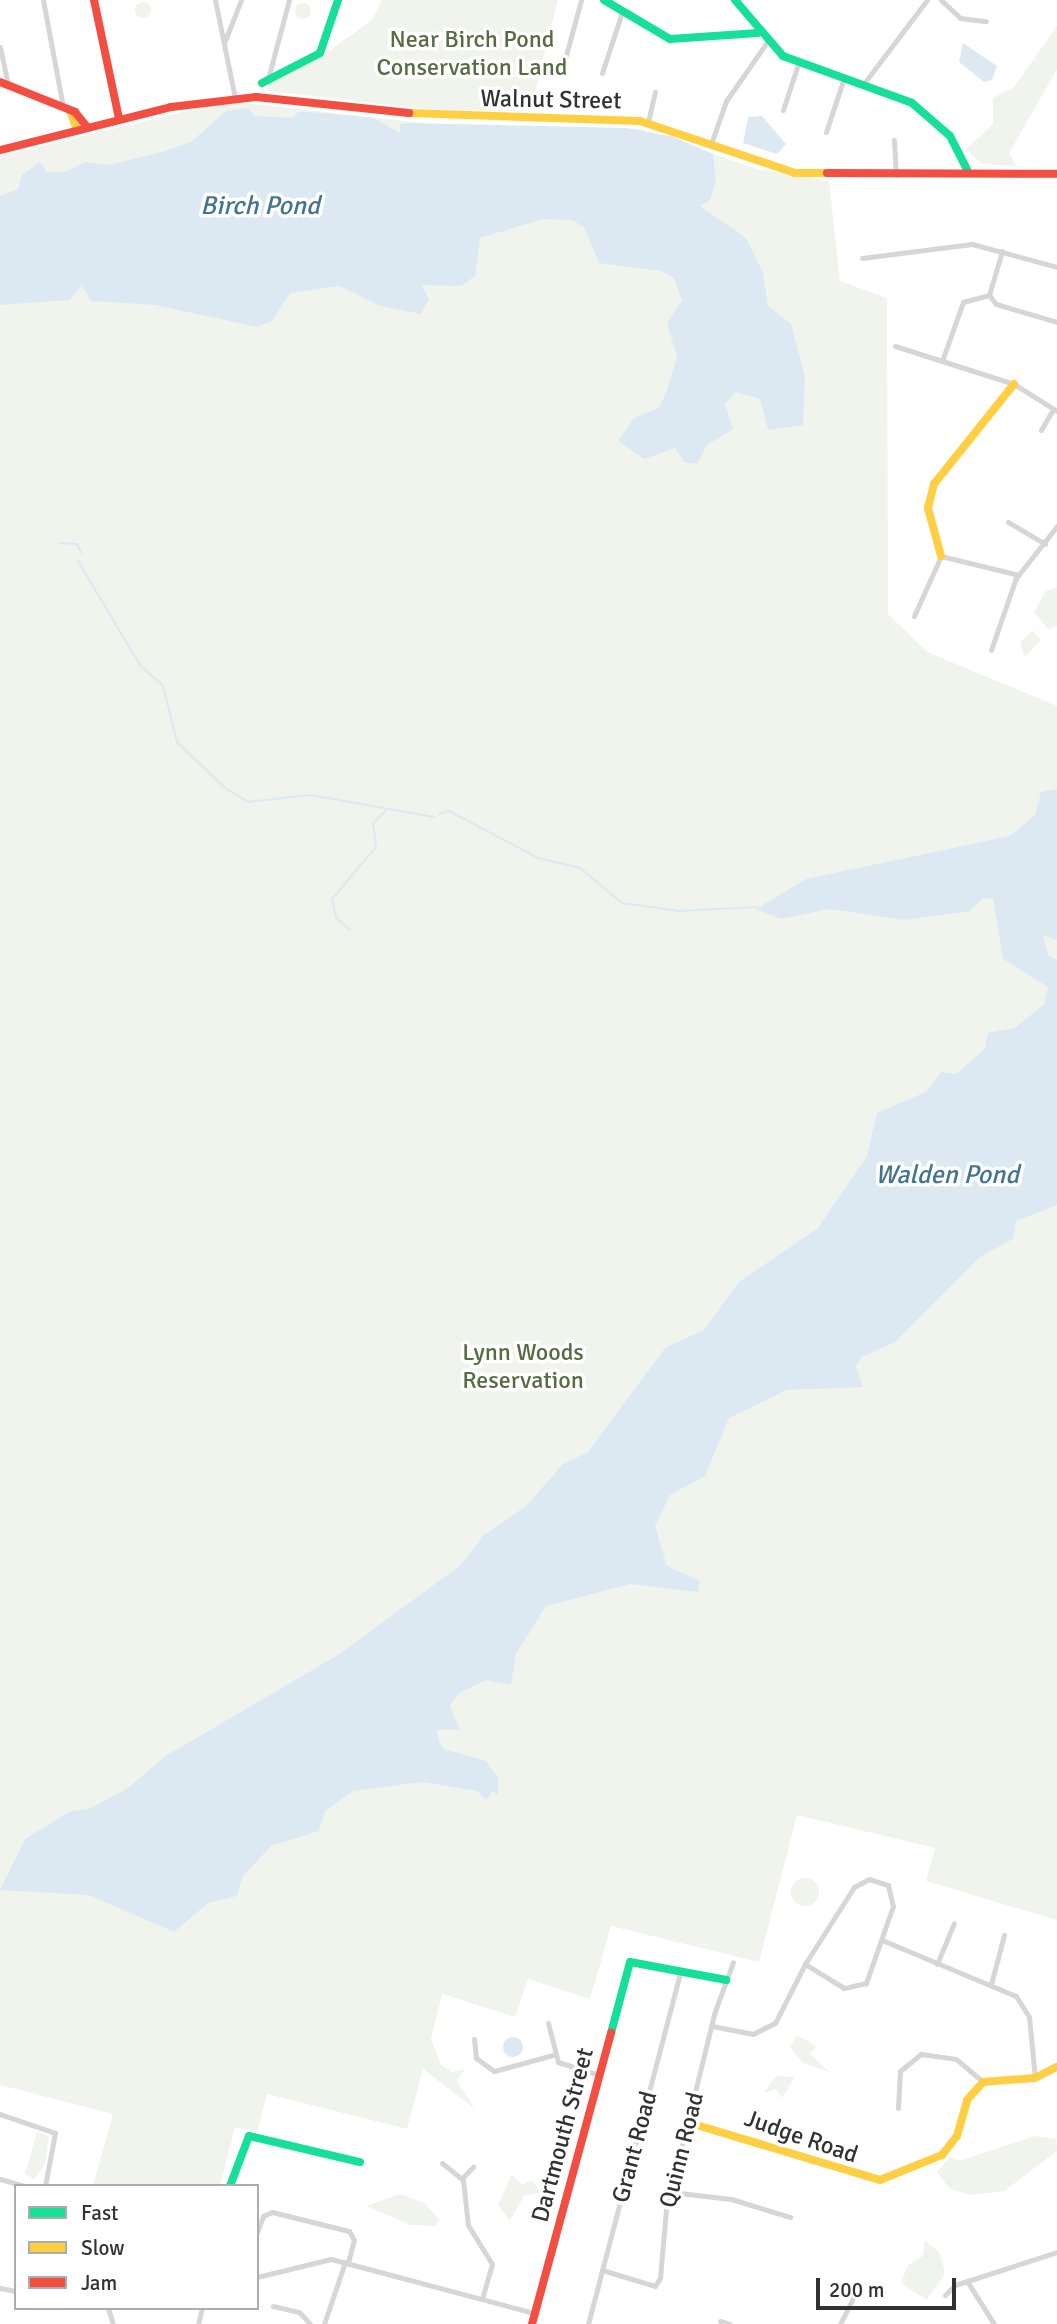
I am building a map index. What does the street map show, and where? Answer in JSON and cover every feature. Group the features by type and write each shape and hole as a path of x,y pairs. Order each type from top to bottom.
{"street":[{"path":"43,0 67,109 77,130"},
{"path":"94,0 119,119"},
{"path":"215,0 235,98"},
{"path":"224,43 241,0"},
{"path":"269,75 289,0"},
{"path":"261,83 269,75 320,52 338,0"},
{"path":"565,59 582,0"},
{"path":"604,0 670,39 758,33"},
{"path":"735,0 758,33 798,64 865,82 932,118 960,149 967,170"},
{"path":"865,82 927,0"},
{"path":"941,0 960,18 986,21"},
{"path":"602,73 622,12"},
{"path":"711,144 726,101 767,42"},
{"path":"0,47 4,84 67,109 87,127"},
{"path":"783,110 798,64"},
{"path":"826,132 844,78"},
{"path":"648,122 655,92"},
{"name":"Walnut Street","path":"0,150 119,119 235,98 444,117 648,122 795,173 897,176 967,170 1057,174"},
{"path":"894,140 897,176"},
{"path":"862,258 972,244 1057,267"},
{"path":"989,295 1002,251"},
{"path":"989,295 996,304 1057,322"},
{"path":"942,361 963,302 989,295"},
{"path":"895,346 1014,384 1055,410 1041,430"},
{"path":"914,616 941,556 928,508 934,484 1014,384"},
{"path":"1008,522 1045,544"},
{"path":"991,650 1019,575 1057,526"},
{"path":"941,556 1019,575"},
{"path":"712,2026 743,2034 769,2028 805,1964 866,1879 881,1881 893,1894 870,1977 857,1988 842,1987 805,1964"},
{"path":"937,1964 954,1923"},
{"path":"991,1984 1004,1935"},
{"path":"882,1940 1013,1993 1027,2012 1035,2078"},
{"name":"Dartmouth Street","path":"533,2324 598,2075 635,1958 681,1970"},
{"name":"Quinn Road","path":"602,2270 655,2286 665,2264 671,2192 712,2026 733,1962"},
{"path":"681,1970 726,1980"},
{"name":"Grant Road","path":"588,2324 681,1970"},
{"path":"548,2023 553,2055 565,2067 598,2075"},
{"path":"474,2039 474,2056 490,2070 553,2055"},
{"path":"898,2108 900,2071 921,2054 956,2059 983,2082 1035,2078 1057,2067"},
{"name":"Judge Road","path":"690,2123 880,2180 942,2155 957,2136 968,2098 983,2082"},
{"path":"0,2114 55,2133 45,2184"},
{"path":"231,2184 242,2141 251,2136 360,2162"},
{"path":"442,2163 462,2178 468,2225 492,2267 482,2299"},
{"path":"462,2178 473,2167"},
{"path":"0,2179 17,2184"},
{"path":"671,2192 731,2199 790,2217"},
{"path":"259,2226 262,2216 272,2211 348,2231 354,2238 324,2324"},
{"path":"945,2295 967,2281 1057,2252"},
{"path":"259,2276 312,2259 347,2262 537,2314"},
{"path":"967,2281 994,2324"},
{"path":"840,2324 859,2286"},
{"path":"273,2306 299,2312 310,2324"},
{"path":"720,2320 730,2324"}],"green space":[{"name":"Near Birch Pond Conservation Land","path":"382,0 558,0 530,111 436,110 268,91 265,83 329,51 372,20"},
{"path":"140,2 146,2 151,10 149,16 140,18 135,13 135,7"},
{"path":"300,3 306,3 311,11 309,17 300,19 295,14 295,8"},
{"path":"1057,26 1057,69 1009,153 1016,166 982,164 966,149 993,124 993,98 1014,87"},
{"name":"Lynn Woods Reservation","path":"246,103 440,125 642,129 757,169 829,181 840,281 887,298 888,614 927,652 1057,706 1057,1920 926,1881 935,1848 797,1815 759,1962 611,1926 590,1999 528,1979 515,2017 442,1994 431,2039 441,2065 452,2072 465,2069 457,2081 475,2109 423,2069 407,2129 267,2094 257,2132 235,2127 221,2184 94,2184 113,2114 0,2085 0,156 208,106"},
{"path":"1057,587 1057,626 1049,630 1034,612 1046,591"},
{"path":"1033,631 1041,640 1025,657 1020,642"},
{"path":"805,1878 815,1882 819,1892 815,1902 805,1906 795,1902 791,1892 795,1882"},
{"path":"797,2035 816,2046 810,2054 829,2072 803,2063 790,2047"},
{"path":"776,2076 795,2077 782,2098 776,2089 764,2093"},
{"path":"37,2132 49,2136 45,2165 34,2179 25,2174"},
{"path":"1035,2136 1056,2139 1057,2151 1004,2191 969,2195 949,2188 937,2172 950,2157 959,2161"},
{"path":"512,2174 522,2185 533,2180 540,2193 524,2196 510,2221 498,2205"},
{"path":"400,2194 424,2203 439,2219 436,2226 411,2225 366,2206"},
{"path":"925,2240 940,2253 945,2273 927,2300 901,2283 908,2265 923,2256"}],"water":[{"path":"963,43 997,66 992,80 984,82 959,62"},
{"name":"Birch Pond","path":"248,108 255,116 293,118 299,111 374,118 400,133 400,124 411,123 626,128 674,137 713,154 716,180 710,200 700,206 746,238 763,273 768,306 791,324 805,377 803,425 768,430 760,399 736,392 725,404 733,429 707,445 697,464 684,462 675,448 644,459 618,441 634,418 659,408 666,393 677,357 667,323 682,300 674,278 661,271 599,263 584,227 572,220 543,219 480,238 475,276 461,286 421,285 429,299 421,314 380,306 340,286 290,293 272,321 257,327 155,305 91,301 82,286 69,300 0,305 0,196 18,189 22,175 40,162 47,172 65,172 85,162 108,165 162,152 191,142 226,111"},
{"path":"762,116 786,144 777,154 743,143 748,117"},
{"name":"Walden Pond","path":"1057,789 1057,940 1043,935 1048,955 1057,960 1057,1205 1016,1221 1013,1239 980,1257 895,1342 862,1357 856,1366 863,1387 787,1390 729,1418 705,1476 670,1495 655,1526 667,1566 700,1581 698,1592 630,1584 546,1606 516,1654 511,1685 486,1680 459,1693 450,1706 460,1730 437,1730 439,1742 444,1749 486,1761 498,1778 498,1795 493,1791 486,1800 477,1791 422,1782 353,1791 325,1811 319,1831 271,1846 243,1876 237,1896 208,1903 174,1932 89,1895 0,1890 25,1839 71,1811 89,1809 128,1788 164,1757 338,1655 461,1565 483,1536 526,1506 563,1464 588,1452 665,1348 704,1330 739,1282 818,1228 867,1156 877,1113 926,1092 941,1072 956,1074 985,1049 988,1033 1015,1028 1044,1004 1048,987 1003,959 993,899 983,898 970,911 904,920 830,909 781,919 756,909 806,879 1010,836 1035,815 1041,792"},
{"path":"513,2037 520,2040 523,2047 520,2054 513,2057 506,2054 503,2047 506,2040"}],"waterway":[{"path":"60,543 77,544 82,553"},
{"path":"78,561 140,665 163,686 177,742 225,788 248,802 311,795 434,817"},
{"path":"350,930 336,918 332,899 376,847 373,823 386,811"},
{"path":"439,814 449,811 538,858 580,868 622,903 679,911 757,907"}],"traffic: fast":[{"path":"262,83 320,53 338,0"},
{"path":"604,0 670,39 758,33"},
{"path":"735,0 783,56 912,103 950,136 967,170"},
{"path":"611,2033 630,1962 726,1980"},
{"path":"231,2184 249,2136 360,2162"}],"traffic: slow":[{"path":"70,110 77,130"},
{"path":"409,113 640,121 795,173 827,173"},
{"path":"941,556 928,508 934,484 1014,384"},
{"path":"690,2123 880,2180 942,2155 957,2136 967,2100 983,2082 1035,2078 1057,2067"}],"traffic: jam":[{"path":"94,0 119,119"},
{"path":"0,82 75,112 87,127"},
{"path":"0,150 171,107 256,97 409,113"},
{"path":"827,173 1057,174"},
{"path":"532,2324 611,2033"}]}
